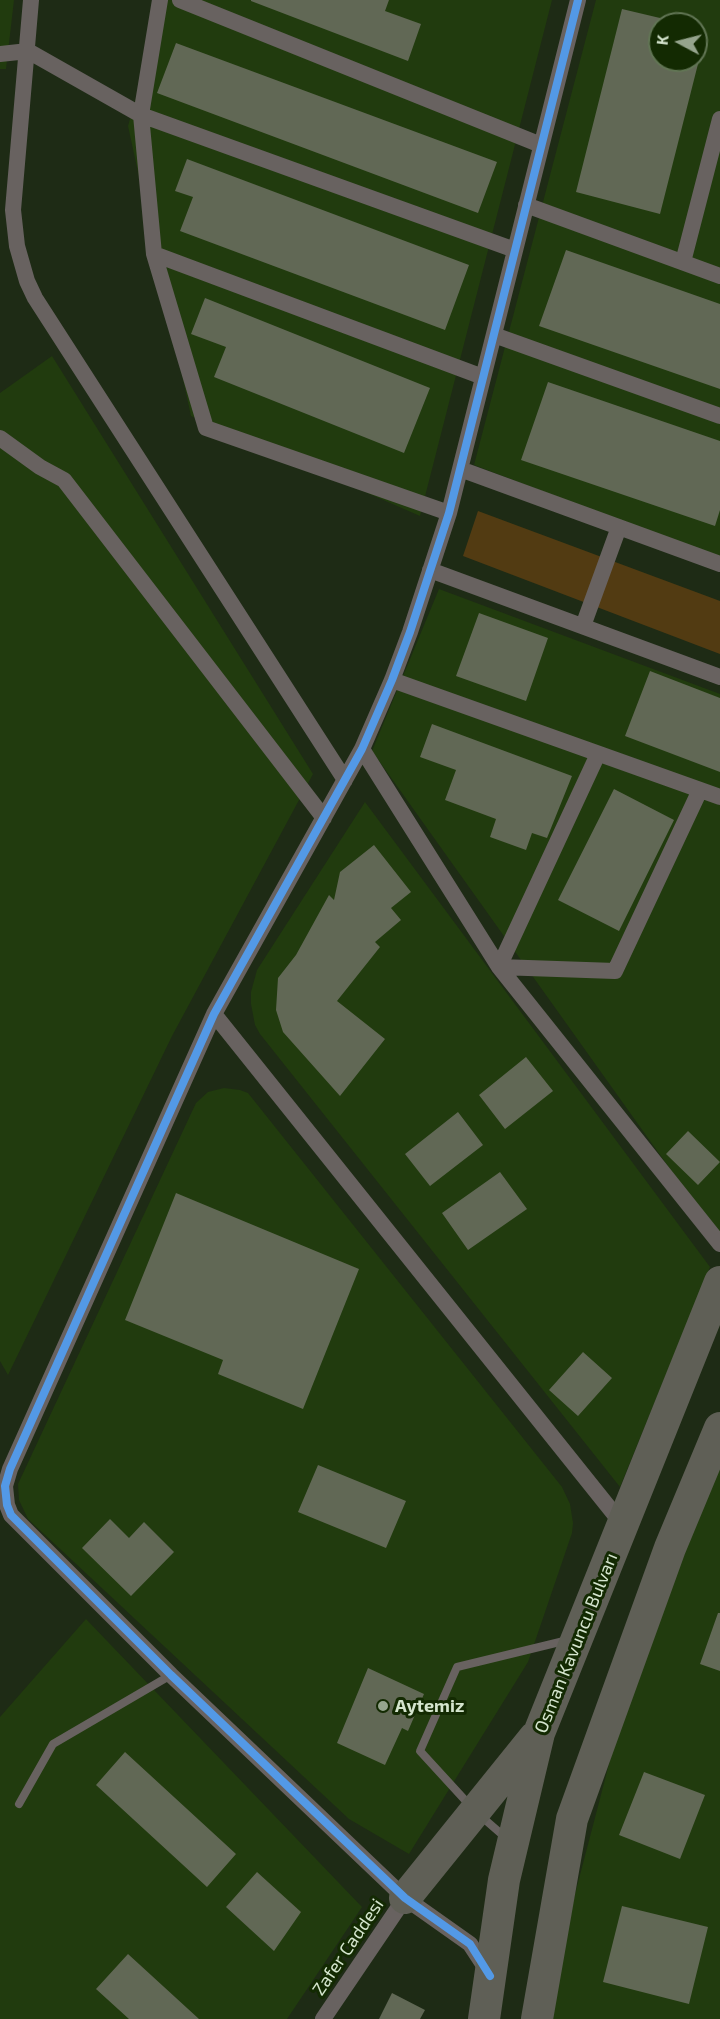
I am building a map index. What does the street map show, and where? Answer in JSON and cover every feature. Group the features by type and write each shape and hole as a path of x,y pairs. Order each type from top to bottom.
{"highway":[{"name":"Osman Kavuncu Bulvarı","path":"484,2019 504,1880 539,1733 720,1282"},
{"path":"537,2019 572,1819 670,1548 720,1428"},
{"path":"405,1898 539,1733"}],"street":[{"path":"31,0 13,210 16,246 27,281 34,298 345,780"},
{"path":"160,0 141,115 154,254 206,428 449,513"},
{"path":"180,0 541,145"},
{"path":"490,1976 470,1944 405,1898 171,1675 11,1515 7,1505 5,1486 9,1469 214,1014 363,749 392,680 449,513 578,0"},
{"path":"0,54 28,51 141,115 515,250"},
{"path":"683,262 720,119"},
{"path":"526,205 720,276"},
{"path":"154,254 483,376"},
{"path":"494,335 720,416"},
{"path":"0,438 33,462 64,480 324,818"},
{"path":"460,469 720,564"},
{"path":"583,627 618,527"},
{"path":"430,570 720,677"},
{"path":"392,680 720,797"},
{"path":"363,749 499,967 720,1244"},
{"path":"499,967 598,754"},
{"path":"499,967 615,970 700,790"},
{"path":"214,1014 622,1525"},
{"name":"Zafer Caddesi","path":"323,2019 405,1898"}],"lane":[{"path":"513,1844 476,1811 420,1751 457,1667 577,1638"},
{"path":"19,1804 53,1744 171,1675"}],"shaded area":[{"path":"0,0 14,0 6,69 0,69"},
{"path":"164,0 552,0 420,516 191,416 128,126"},
{"path":"596,0 720,0 720,559 474,465"},
{"path":"52,356 313,774 172,1036 8,1375 0,1361 0,393"},
{"path":"478,511 720,601 720,654 463,556"},
{"path":"439,589 720,694 720,1239 372,751"},
{"path":"365,802 710,1267 620,1487 255,1025 251,992 257,970"},
{"path":"224,1088 248,1093 562,1487 570,1504 572,1533 528,1662 409,1854 349,1819 28,1519 19,1500 18,1484 196,1103 208,1092"},
{"path":"720,1461 720,2019 551,2019 574,1898 614,1745 642,1663"},
{"path":"86,1619 362,1907 287,2019 0,2019 0,1717"}],"building":[{"path":"251,0 389,0 385,11 421,24 408,61"},
{"path":"622,9 648,15 648,72 696,72 660,214 576,192"},
{"path":"176,43 497,162 478,213 157,93"},
{"path":"187,159 469,265 445,330 180,231 193,197 175,191"},
{"path":"566,250 720,304 720,389 539,326"},
{"path":"205,298 430,388 404,453 214,377 226,347 191,334"},
{"path":"548,382 720,441 720,510 715,526 521,460"},
{"path":"479,613 548,638 526,701 456,676"},
{"path":"650,671 720,698 720,772 625,736"},
{"path":"432,724 572,776 547,838 532,833 526,850 490,837 496,819 445,800 456,770 420,757"},
{"path":"614,789 674,820 619,931 558,900"},
{"path":"374,845 411,892 391,908 401,920 375,942 380,947 337,1001 385,1039 340,1096 283,1032 276,1010 278,978 296,955 329,895 334,900 340,872"},
{"path":"526,1057 553,1091 505,1129 479,1095"},
{"path":"458,1112 483,1145 430,1186 405,1154"},
{"path":"688,1131 720,1162 698,1185 666,1154"},
{"path":"500,1172 527,1209 468,1250 442,1213"},
{"path":"176,1193 359,1269 303,1409 218,1374 223,1360 125,1320"},
{"path":"583,1352 612,1378 578,1416 549,1390"},
{"path":"318,1465 406,1501 386,1548 298,1512"},
{"path":"110,1519 129,1538 144,1522 174,1552 131,1596 82,1548"},
{"path":"718,1613 720,1613 720,1671 700,1664"},
{"path":"368,1668 424,1694 408,1731 402,1728 385,1765 337,1743"},
{"path":"125,1752 236,1854 207,1887 96,1785"},
{"path":"644,1772 705,1795 680,1859 619,1835"},
{"path":"257,1872 301,1912 274,1951 226,1907"},
{"path":"622,1906 708,1927 689,2004 603,1982"},
{"path":"128,1954 199,2019 129,2019 96,1989"},
{"path":"392,1993 425,2010 420,2019 379,2019"}],"cycle path":[{"path":"490,1976 470,1944 405,1898 171,1675 11,1515 7,1505 5,1486 10,1469 214,1014 362,749 392,680 449,513 578,0"}],"place":[{"name":"Aytemiz","path":"383,1706"}]}
